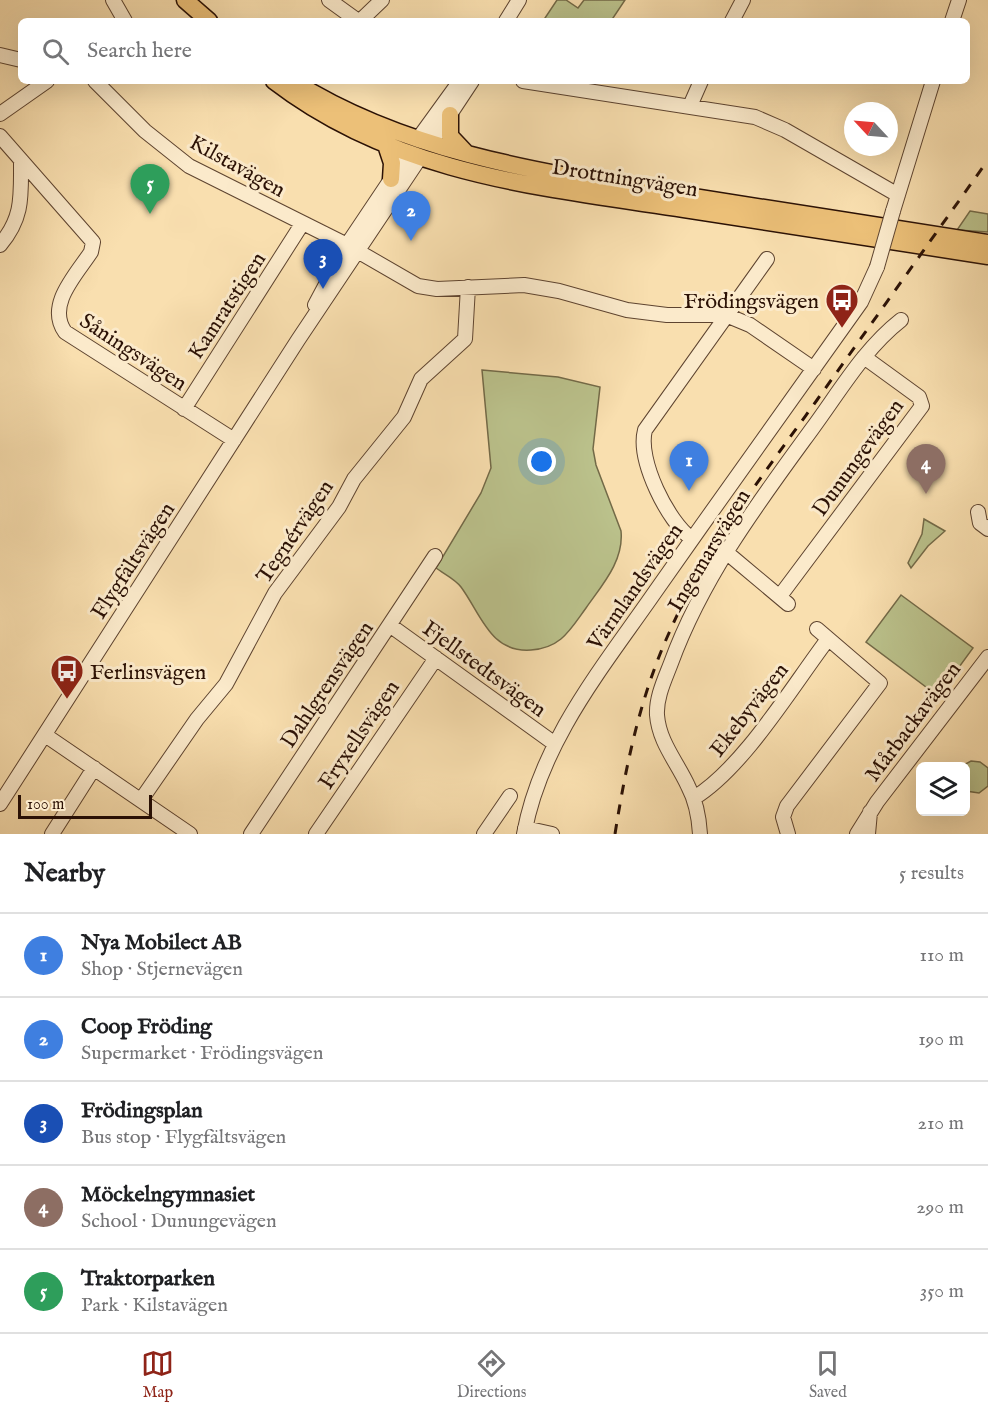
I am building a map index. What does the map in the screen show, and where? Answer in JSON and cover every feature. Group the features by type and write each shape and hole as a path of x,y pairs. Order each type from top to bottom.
{"main road":[{"path":"185,0 205,18"},
{"name":"Drottningvägen","path":"278,84 314,109 386,145 414,156 513,182 988,256"},
{"name":"Drottningvägen","path":"298,84 352,114 425,141 466,153 621,185 988,243"},
{"path":"450,115 450,136 466,153"},
{"path":"414,156 425,141"},
{"path":"386,145 392,162 390,179"}],"street":[{"path":"113,0 123,18"},
{"path":"329,0 355,18"},
{"path":"362,18 382,0"},
{"path":"508,18 519,0"},
{"path":"733,18 743,0"},
{"path":"952,18 953,2"},
{"path":"0,55 18,59"},
{"path":"0,114 41,84"},
{"name":"Kilstavägen","path":"98,84 146,131 189,166 353,249"},
{"path":"425,141 458,84"},
{"path":"425,141 450,115 470,84"},
{"path":"543,84 690,106 769,121 898,195"},
{"path":"690,106 700,84"},
{"name":"Värmlandsvägen","path":"524,831 536,788 555,744 585,694 861,302 877,267 932,84"},
{"name":"Såningsvägen","path":"0,136 21,163 93,242 91,252 59,303 56,313 58,323 64,332 234,440"},
{"name":"Flygfältsvägen","path":"353,249 390,179 414,156"},
{"name":"Flygfältsvägen","path":"0,804 414,156"},
{"path":"0,245 11,232 19,213 21,163"},
{"name":"Kamratstigen","path":"184,409 302,224"},
{"path":"353,249 418,286 437,289 524,285 560,291 627,310 667,315 726,315 750,325 814,369"},
{"path":"692,539 680,530 647,467 642,441 651,420 766,260"},
{"name":"Tegnérvägen","path":"141,800 197,719 226,684 275,593 339,507 373,454 404,417 421,379 465,339 468,287"},
{"name":"Ingemarsvägen","path":"700,834 694,798 662,737 658,702 687,626 726,552 864,357 886,332 901,320"},
{"name":"Dunungevägen","path":"726,552 784,600 922,406 920,396 864,357"},
{"path":"978,512 980,523 988,529"},
{"name":"Dahlgrensvägen","path":"251,834 391,626 435,556"},
{"name":"Fjellstedtsvägen","path":"391,626 555,744"},
{"path":"788,834 783,817 787,806 880,683 816,629"},
{"name":"Ekebyvägen","path":"694,798 710,788 733,765 828,639"},
{"name":"Mårbackavägen","path":"856,834 870,812 988,657"},
{"name":"Fryxellsvägen","path":"316,834 436,658"},
{"path":"45,735 188,834"},
{"path":"51,834 94,768"},
{"path":"484,834 510,796"},
{"name":"Mårbackavägen","path":"868,834 870,812"},
{"path":"524,831 552,834"}],"green space":[{"path":"557,0 566,0 578,8 584,0 625,0 613,18 545,18"},
{"path":"970,211 988,214 988,232 957,230"},
{"path":"482,370 558,377 600,387 593,449 596,465 621,531 619,552 611,572 569,630 557,642 541,649 517,649 496,639 481,620 461,587 436,568 481,493 491,468"},
{"path":"924,519 945,531 928,546 911,568 908,563 922,534"},
{"path":"901,595 973,648 938,696 866,642"},
{"path":"969,762 980,762 988,768 988,786 979,793 970,792"}],"railway":[{"path":"615,834 629,757 650,682 669,633 700,571 756,484 988,160"}],"place":[{"name":"Traktorparken","path":"150,214"},
{"name":"Coop Fröding","path":"411,241"},
{"name":"Frödingsplan","path":"323,289"},
{"name":"Frödingsvägen","path":"842,329"},
{"name":"Nya Mobilect AB","path":"689,491"},
{"name":"Möckelngymnasiet","path":"926,494"},
{"name":"Ferlinsvägen","path":"67,700"}]}
